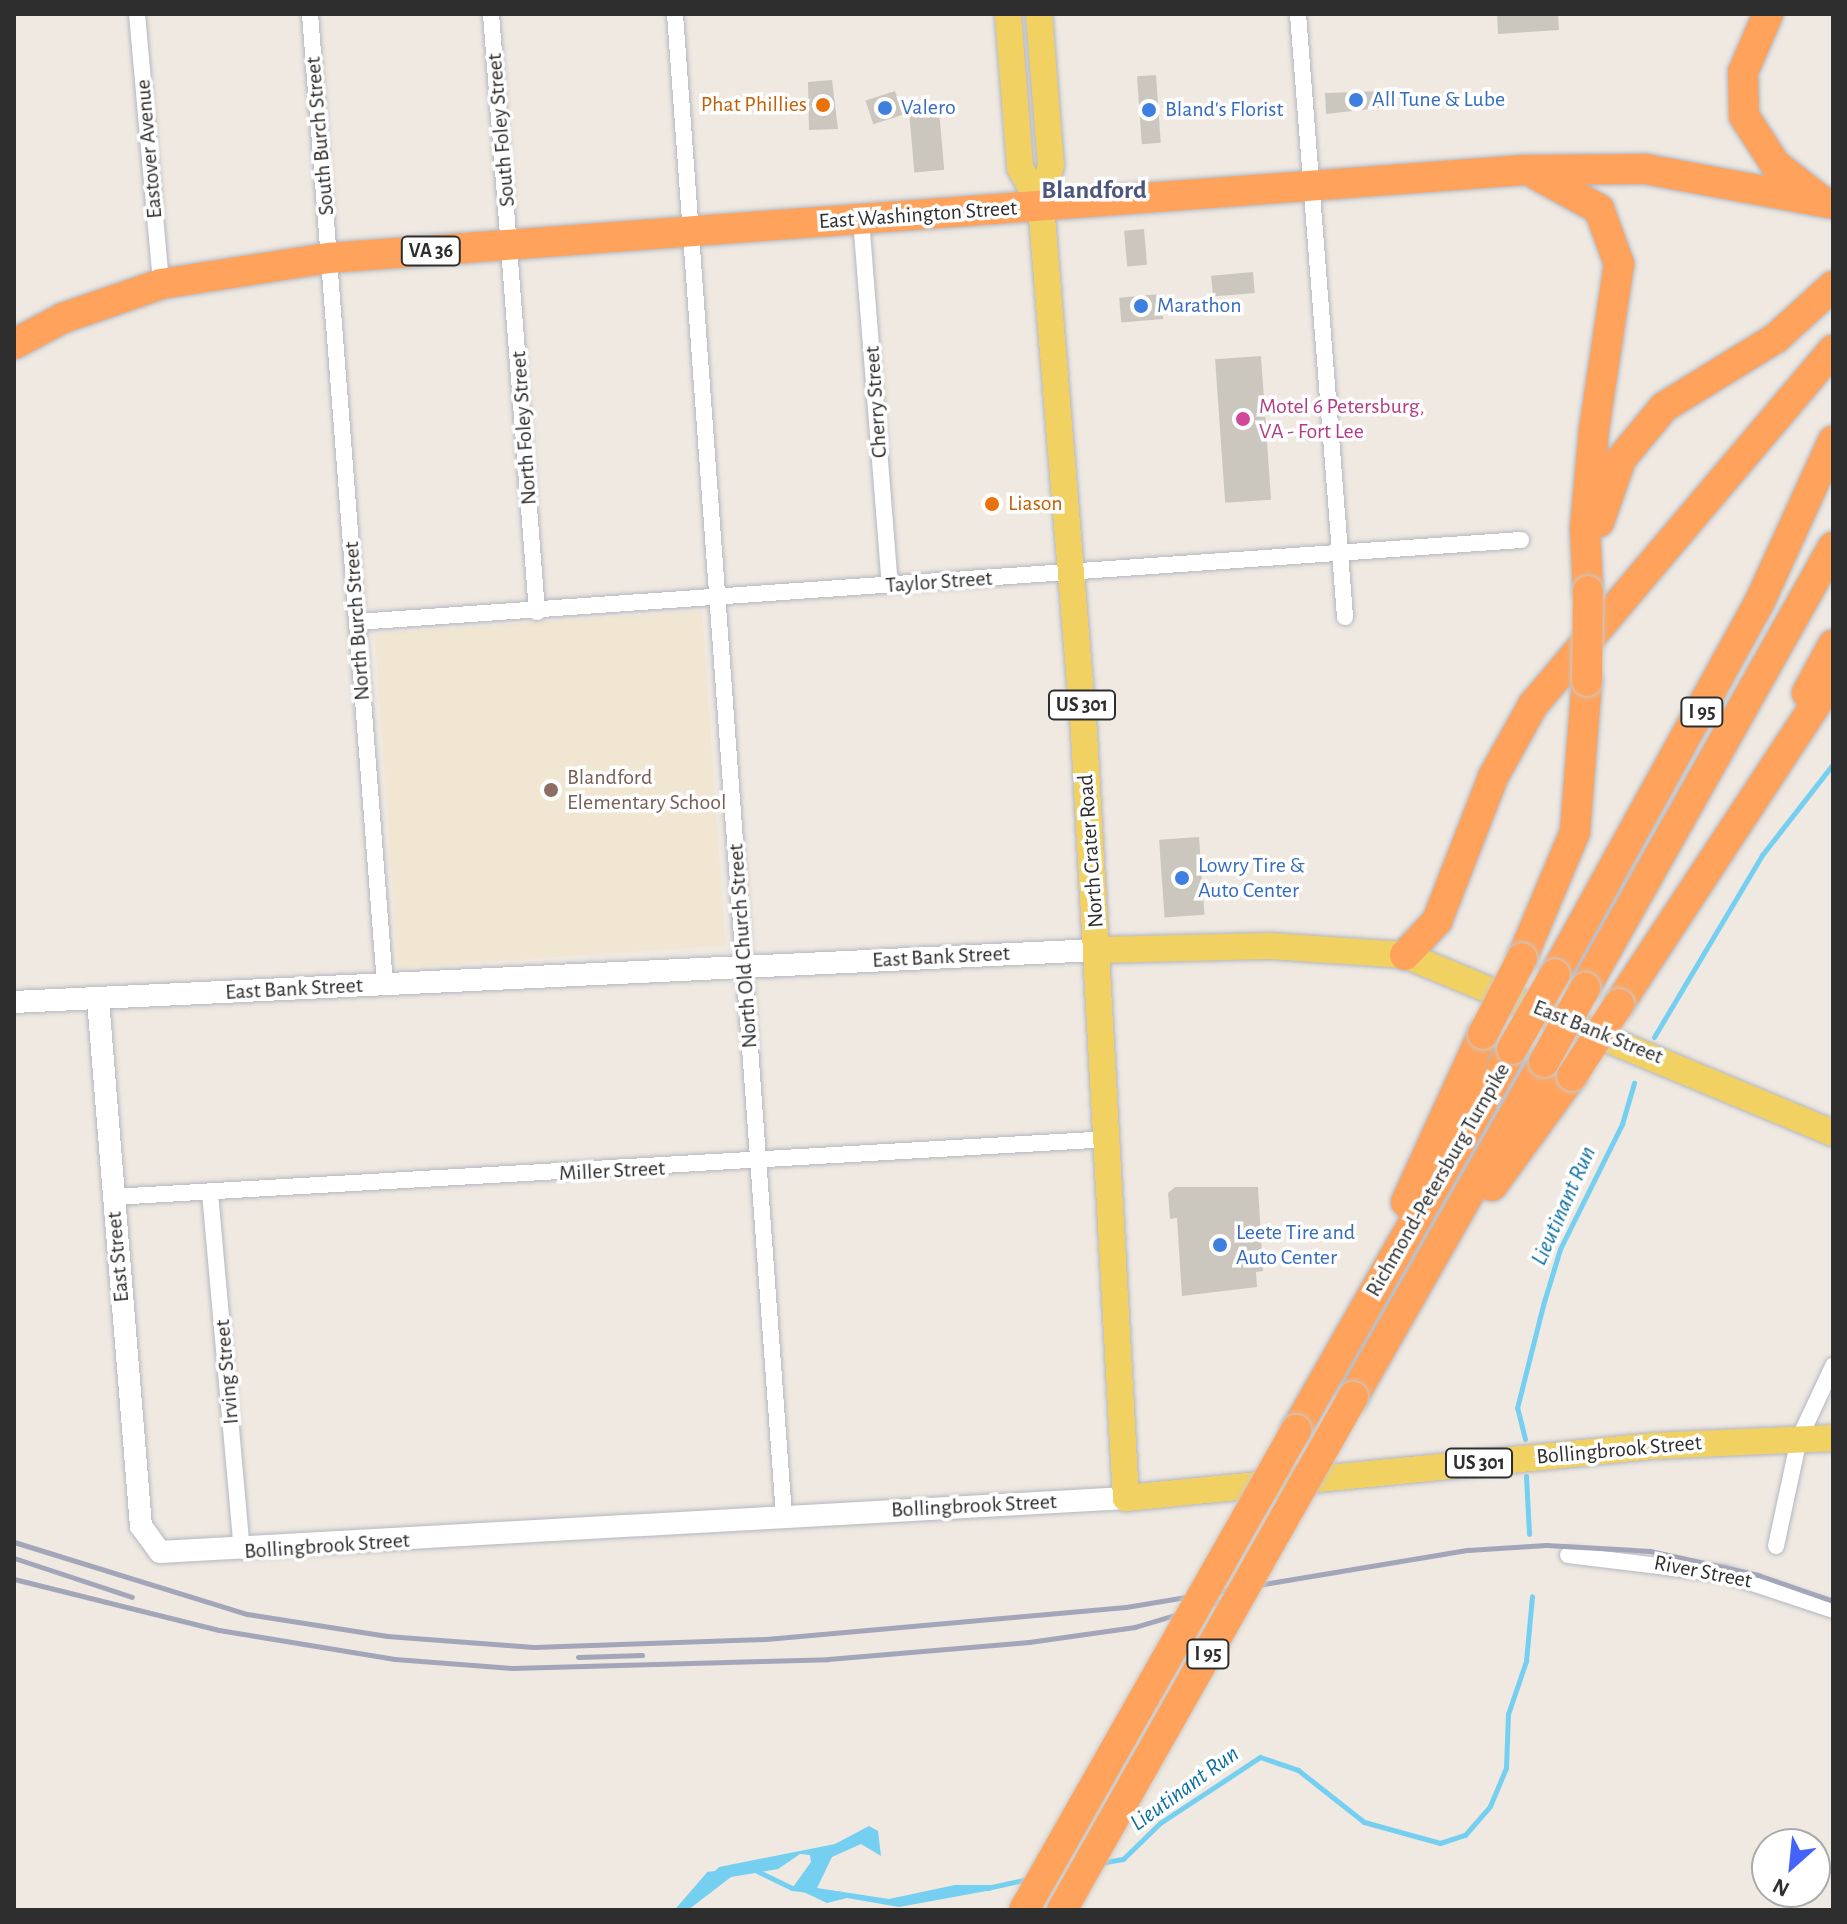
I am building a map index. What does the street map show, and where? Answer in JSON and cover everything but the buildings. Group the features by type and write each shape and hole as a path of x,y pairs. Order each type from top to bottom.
{"highway":[{"path":"1768,14 1743,72 1744,116 1775,164 1828,203"},
{"name":"East Washington Street","path":"14,344 63,318 161,284 329,258 1524,170 1645,169 1828,203"},
{"path":"1323,1382 1483,1034 1522,958 1575,832 1587,681 1592,441 1617,254 1611,229 1587,198 1524,170"},
{"path":"1588,591 1603,504 1641,432 1693,385 1803,318 1833,286"},
{"path":"1405,955 1437,921 1493,777 1533,705 1833,350"},
{"name":"Richmond-Petersburg Turnpike","path":"1024,1910 1555,974 1739,643 1833,441"},
{"name":"Richmond-Petersburg Turnpike","path":"1062,1910 1833,547"},
{"path":"1743,815 1833,645"},
{"path":"1407,1304 1572,1076 1833,678"}],"main road":[{"name":"US 301","path":"1008,14 1020,168 1041,205"},
{"name":"US 301","path":"1039,14 1051,165 1041,205"},
{"name":"North Crater Road","path":"1041,205 1098,950 1126,1498"},
{"name":"East Bank Street","path":"1098,950 1270,946 1405,955 1833,1133"},
{"name":"Bollingbrook Street","path":"1126,1498 1653,1446 1833,1438"}],"street":[{"name":"Eastover Avenue","path":"137,14 161,284"},
{"name":"South Burch Street","path":"310,14 329,258"},
{"name":"South Foley Street","path":"491,14 511,245"},
{"name":"North Old Church Street","path":"675,14 784,1517"},
{"path":"1298,14 1345,617"},
{"name":"Cherry Street","path":"861,219 890,585"},
{"name":"North Foley Street","path":"511,245 537,612"},
{"name":"North Burch Street","path":"329,258 385,984"},
{"name":"Taylor Street","path":"357,622 537,612 1521,540"},
{"name":"East Bank Street","path":"14,1002 1098,950"},
{"name":"East Street","path":"98,1000 140,1513"},
{"name":"Miller Street","path":"113,1197 758,1163 1110,1139"},
{"name":"Irving Street","path":"210,1193 242,1551"},
{"path":"1776,1546 1799,1439 1833,1366"},
{"name":"Bollingbrook Street","path":"140,1513 144,1537 160,1552 242,1551 1126,1498"},
{"name":"River Street","path":"1568,1555 1725,1574 1833,1610"}],"shaded area":[{"name":"Blandford Elementary School","path":"702,611 725,945 398,968 375,634"}],"water":[{"path":"869,1826 878,1831 881,1856 861,1844 832,1857 817,1888 889,1899 955,1885 994,1885 992,1890 899,1907 847,1898 827,1903 793,1887 811,1862 810,1855 800,1854 778,1869 731,1877 688,1910 677,1910 719,1867 835,1844"}],"waterway":[{"name":"Lieutinant Run","path":"1654,1037 1762,855 1833,764"},
{"name":"Lieutinant Run","path":"1525,1439 1517,1408 1560,1249 1622,1124 1634,1083"},
{"name":"Lieutinant Run","path":"1526,1476 1529,1534"},
{"name":"Lieutinant Run","path":"1100,1863 1123,1859 1160,1823 1260,1757 1298,1770 1364,1822 1440,1843 1465,1835 1490,1806 1506,1768 1508,1714 1526,1661 1532,1596"},
{"name":"Lieutinant Run","path":"757,1871 792,1888 842,1894"},
{"name":"Lieutinant Run","path":"677,1910 708,1874 720,1872"},
{"name":"Lieutinant Run","path":"987,1888 1028,1879"}],"railway":[{"path":"14,1542 247,1614 387,1636 534,1647 766,1639 1126,1607 1468,1550 1546,1545 1650,1551 1758,1575 1833,1601"},
{"path":"14,1558 132,1597"},
{"path":"14,1579 219,1630 395,1659 512,1668 828,1659 1029,1642 1135,1627 1219,1602"},
{"path":"578,1657 642,1655"}],"place":[{"name":"All Tune & Lube","path":"1356,100"},
{"name":"Phat Phillies","path":"823,105"},
{"name":"Valero","path":"885,108"},
{"name":"Bland's Florist","path":"1149,110"},
{"name":"Marathon","path":"1141,306"},
{"name":"Motel 6 Petersburg, VA - Fort Lee","path":"1243,419"},
{"name":"Liason","path":"992,504"},
{"name":"Blandford Elementary School","path":"551,790"},
{"name":"Lowry Tire & Auto Center","path":"1182,878"},
{"name":"Leete Tire and Auto Center","path":"1220,1245"}],"district":[{"name":"Blandford","path":"1094,191"}]}
